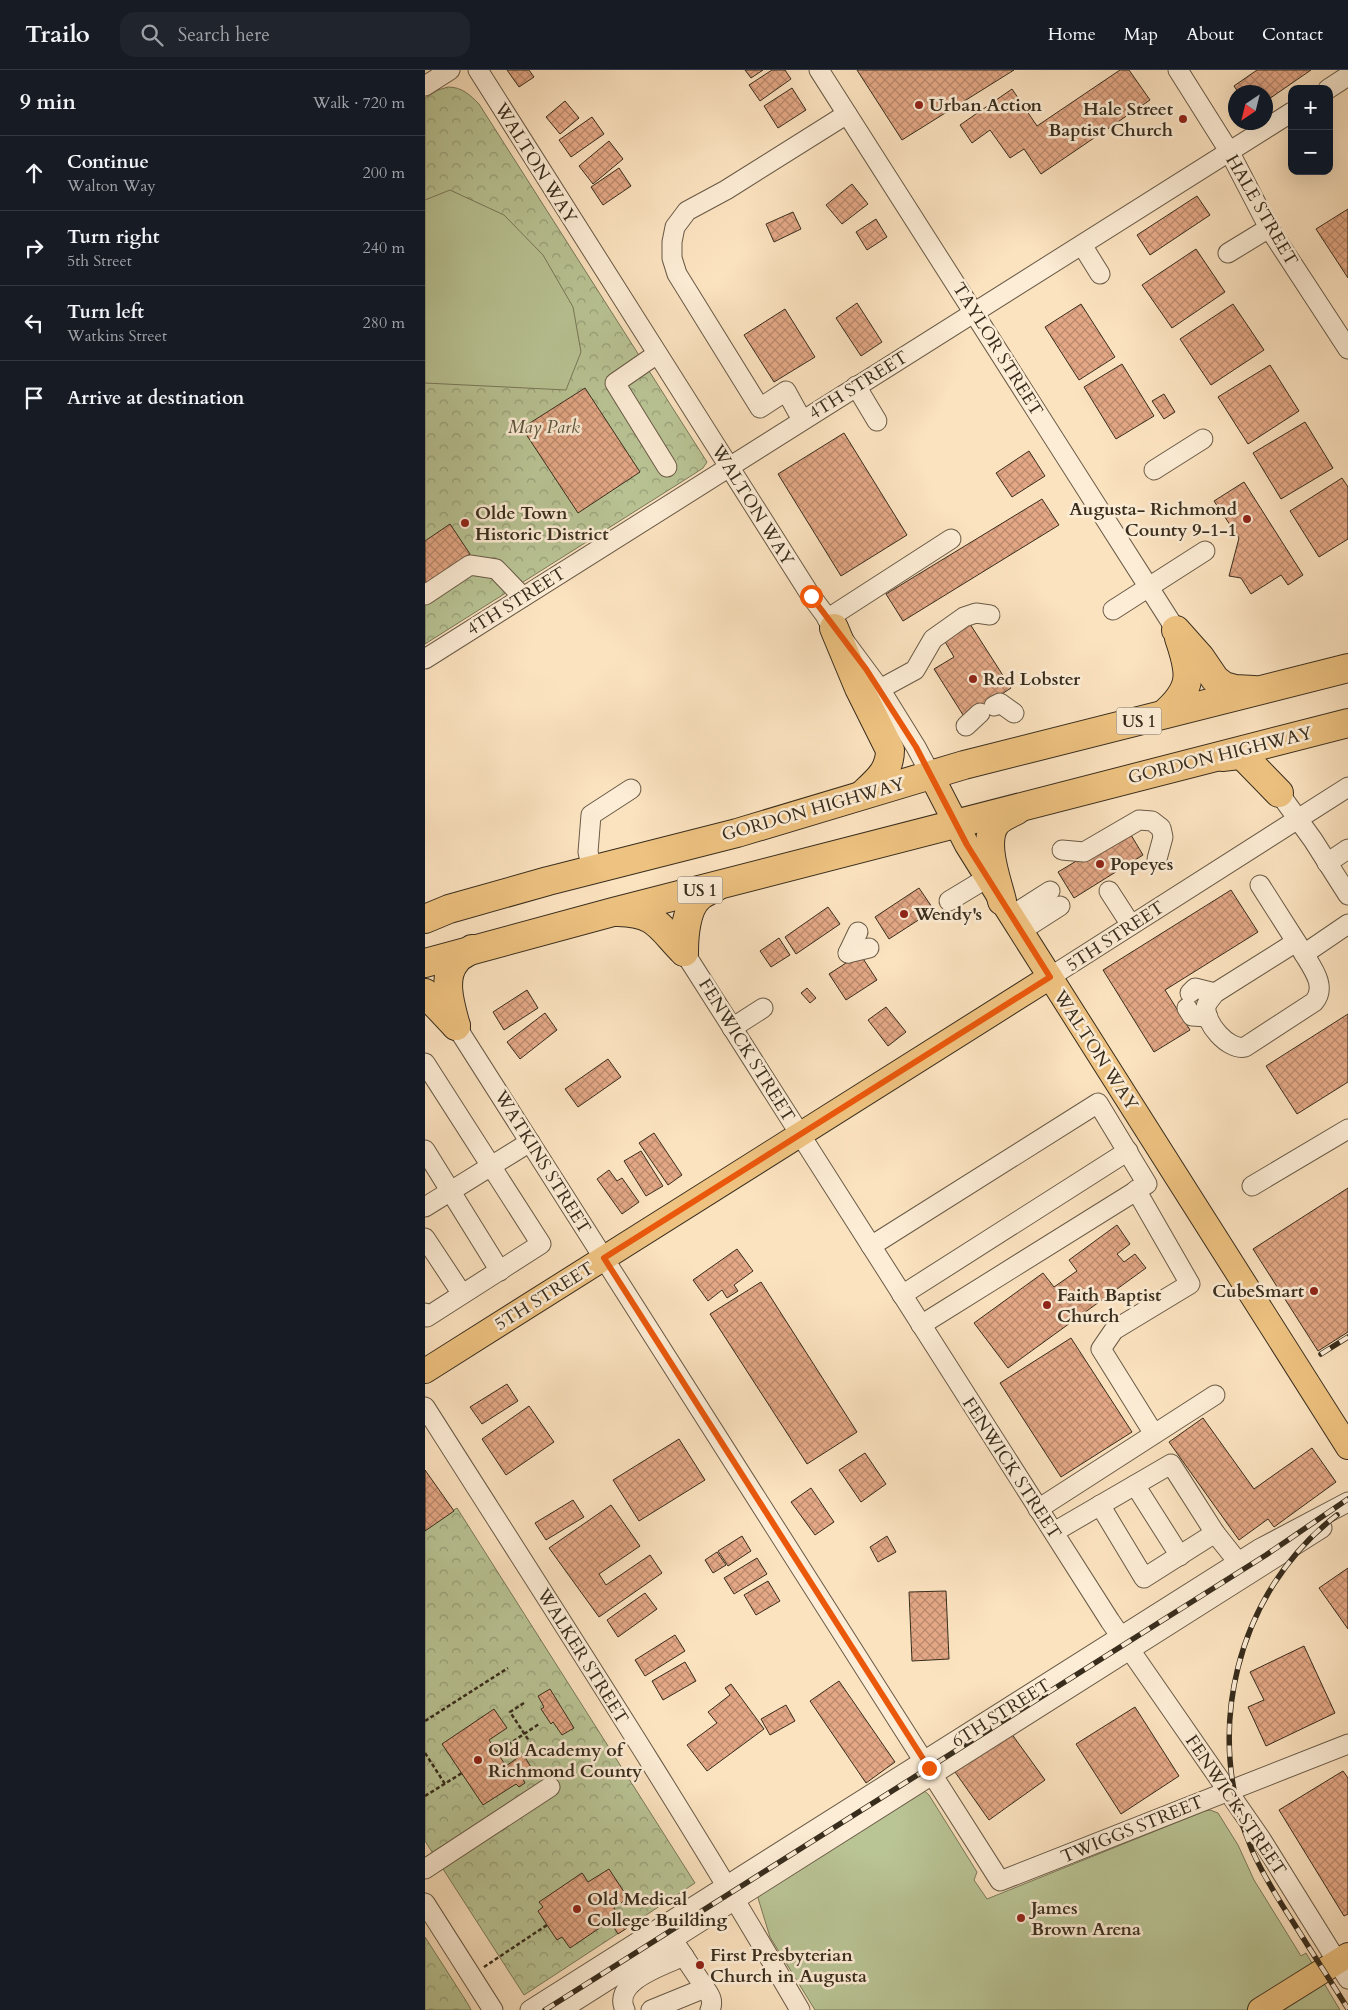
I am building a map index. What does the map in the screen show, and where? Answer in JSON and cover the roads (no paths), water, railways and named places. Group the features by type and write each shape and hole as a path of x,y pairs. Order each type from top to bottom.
{"highway":[{"path":"830,624 890,750 890,759 886,770 862,794"},
{"path":"1176,630 1200,657 1215,679 1224,686 1235,689 1258,690"},
{"path":"1164,714 1176,704 1189,678 1188,664 1176,630"},
{"name":"GORDON HIGHWAY","path":"425,919 449,909 592,869 737,833 862,794 931,775 1348,668"},
{"name":"GORDON HIGHWAY","path":"425,963 471,949 720,884 1348,723"},
{"path":"1279,793 1279,768 1283,755 1293,742 1315,731"},
{"path":"1213,757 1239,756 1245,758 1279,793"},
{"path":"1011,916 989,847 992,830 1003,817 1029,805"},
{"path":"425,904 498,885 555,879"},
{"path":"684,952 684,936 694,904 698,897 720,884"},
{"path":"613,912 637,912 655,921 684,952"},
{"path":"456,1026 449,1000 448,980 456,960 471,949"},
{"path":"425,993 456,1026"}],"main road":[{"name":"WALTON WAY","path":"931,775 987,878 1347,1445"},
{"name":"5TH STREET","path":"425,1371 1050,977"},
{"path":"1260,2010 1344,1965"}],"street":[{"name":"WALTON WAY","path":"477,70 830,624 880,689 931,775"},
{"name":"TAYLOR STREET","path":"819,70 1176,630"},
{"name":"HALE STREET","path":"1178,70 1229,151 1269,228 1348,349"},
{"path":"425,86 444,71"},
{"path":"1333,86 1348,76"},
{"path":"803,420 786,391 760,408 677,274 672,258 672,242 675,227 687,211 725,190 847,114"},
{"name":"4TH STREET","path":"425,659 1288,114"},
{"path":"1228,253 1269,228"},
{"path":"1082,246 1100,274"},
{"path":"657,354 615,383 667,467"},
{"path":"856,386 877,421"},
{"path":"1154,470 1203,439"},
{"path":"830,624 951,539"},
{"path":"1113,610 1205,551"},
{"path":"425,594 470,565 496,569 523,597"},
{"path":"880,689 915,670 933,639 965,617 976,613 990,616"},
{"path":"980,715 1000,703 1014,713"},
{"name":"5TH STREET","path":"1050,977 1348,787"},
{"path":"592,869 588,852 591,815 631,789"},
{"path":"1279,793 1348,895"},
{"path":"1062,850 1084,852 1139,820 1152,821 1161,828 1163,837 1157,859"},
{"path":"1327,863 1348,849"},
{"path":"949,901 987,878"},
{"path":"1260,885 1300,948 1318,978 1320,990 1319,996 1314,1002 1245,1047 1235,1048 1226,1043 1208,1017 1206,1008 1215,993 1300,948 1348,924"},
{"path":"1109,891 1131,925"},
{"path":"1011,916 1055,899"},
{"path":"858,932 848,952 869,948"},
{"name":"FENWICK STREET","path":"684,952 1053,1532 1344,1965"},
{"path":"1208,1017 1197,1018 1192,1016 1188,1000 1195,988 1215,993"},
{"path":"732,1028 763,1008"},
{"name":"WATKINS STREET","path":"456,1026 1000,1881"},
{"path":"425,1063 541,1244 427,1316 425,1313"},
{"path":"871,1246 1099,1103 1147,1184 921,1325"},
{"path":"1251,1186 1348,1129"},
{"path":"425,1207 530,1142"},
{"path":"425,1150 500,1270"},
{"path":"902,1295 1128,1151"},
{"path":"1136,1190 1190,1284 1114,1330 1101,1349 1154,1434"},
{"path":"425,1238 462,1294"},
{"path":"1039,1509 1215,1395"},
{"name":"WALKER STREET","path":"425,1407 598,1678 800,2010"},
{"path":"1053,1532 1171,1464 1215,1533 1238,1562"},
{"path":"1135,1485 1180,1556"},
{"name":"6TH STREET","path":"1127,1643 1238,1562 1348,1502"},
{"path":"1100,1505 1145,1578 1215,1533"},
{"name":"6TH STREET","path":"530,2010 731,1894 1127,1643 1348,1512"},
{"name":"TWIGGS STREET","path":"1000,1881 1348,1744"},
{"path":"425,1869 550,1787"},
{"name":"6TH STREET","path":"561,2010 673,1940 731,1894"},
{"path":"425,1903 493,2010"},
{"path":"673,1940 711,1997 712,2006 710,2010"},
{"path":"625,2010 622,2003 623,1992 629,1985 640,1976 684,1956"},
{"path":"663,2008 705,1988"}],"railway":[{"path":"1321,1354 1348,1337"},
{"path":"545,2010 1266,1555 1348,1499"},
{"path":"1337,1515 1302,1547 1274,1584 1253,1624 1238,1668 1230,1713 1230,1760 1237,1805 1256,1859 1276,1896 1348,2009"}],"place":[{"name":"Urban Action","path":"919,105"},
{"name":"Hale Street Baptist Church","path":"1183,119"},
{"name":"Augusta- Richmond County 9-1-1","path":"1247,519"},
{"name":"Olde Town Historic District","path":"465,523"},
{"name":"Red Lobster","path":"973,679"},
{"name":"Popeyes","path":"1100,864"},
{"name":"Wendy's","path":"904,914"},
{"name":"CubeSmart","path":"1314,1291"},
{"name":"Faith Baptist Church","path":"1047,1305"},
{"name":"Old Academy of Richmond County","path":"478,1760"},
{"name":"Old Medical College Building","path":"577,1909"},
{"name":"James Brown Arena","path":"1021,1918"},
{"name":"First Presbyterian Church in Augusta","path":"700,1965"}],"park label":[{"name":"May Park","path":"544,427"}]}
